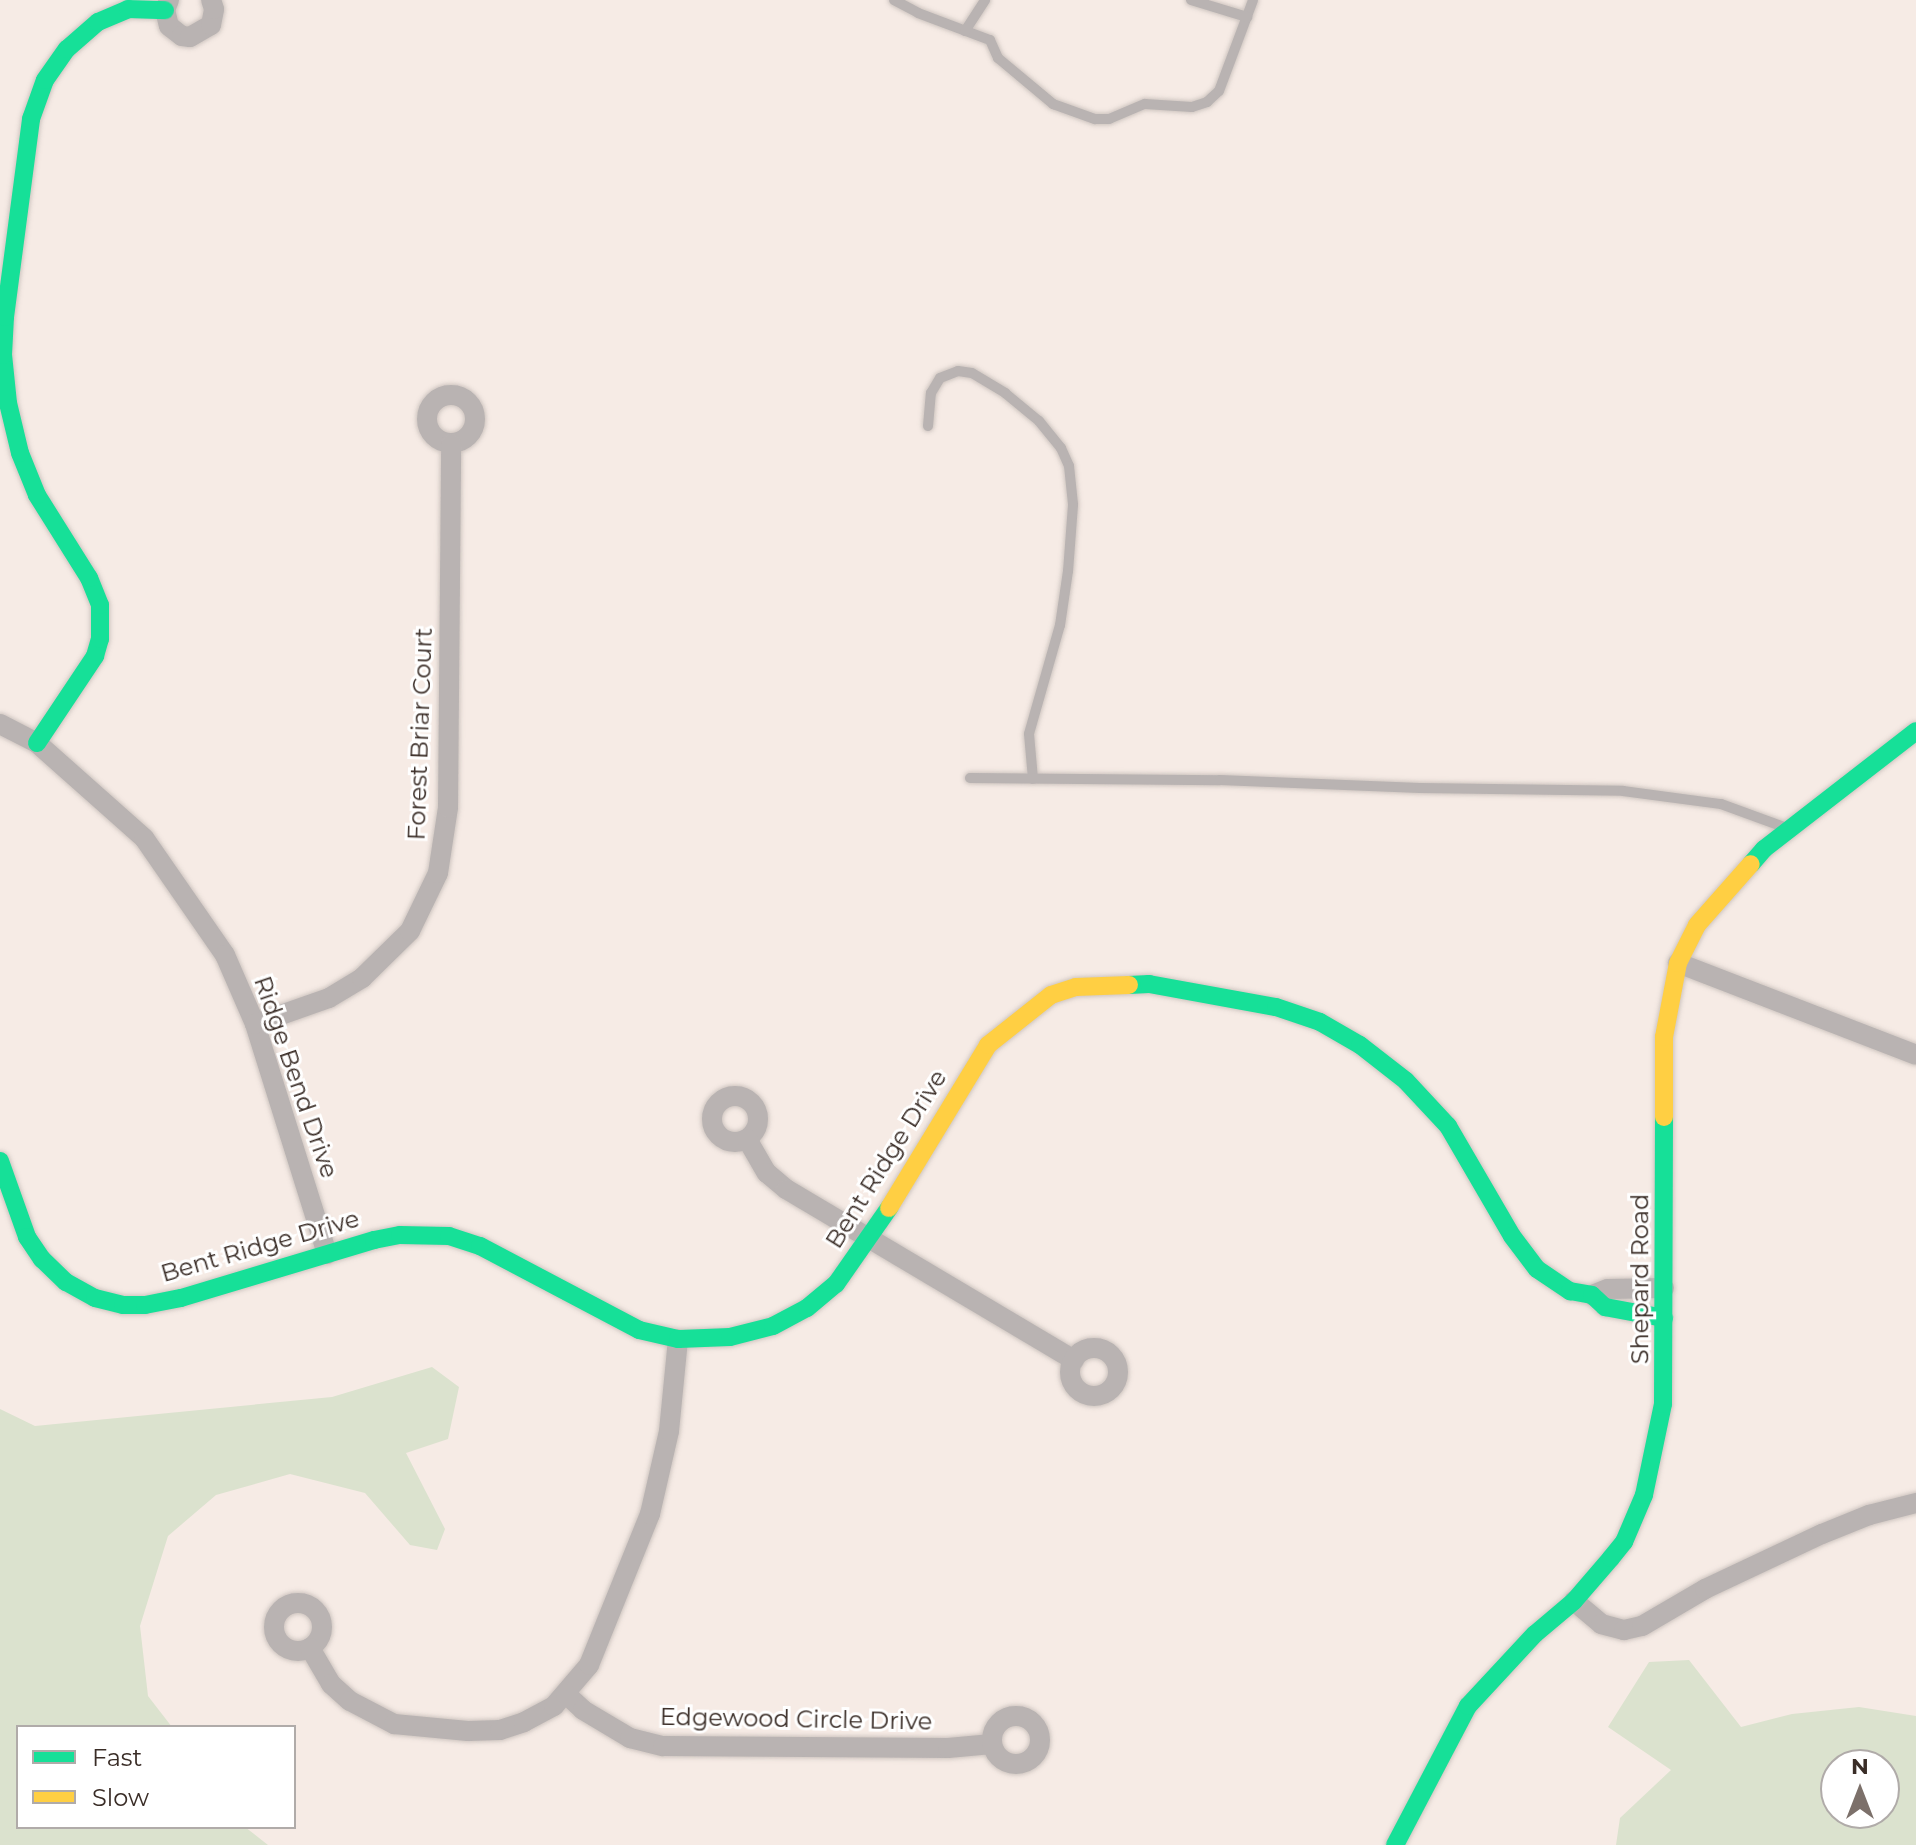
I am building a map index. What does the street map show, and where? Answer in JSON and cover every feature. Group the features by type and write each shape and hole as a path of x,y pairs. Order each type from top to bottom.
{"street":[{"path":"37,743 95,656 100,639 100,605 89,578 37,495 20,453 8,403 3,355 5,317 31,119 45,80 59,60 98,22 128,9 167,5 175,32 182,36 198,35 214,17 211,0"},
{"name":"Forest Briar Court","path":"255,1024 329,998 362,978 410,931 438,873 448,808 451,444"},
{"name":"Ridge Bend Drive","path":"0,724 37,743 144,838 225,955 255,1024 327,1254"},
{"name":"Shepard Road","path":"1395,1845 1468,1706 1535,1634 1574,1601 1624,1542 1644,1495 1663,1404 1664,1037 1678,963 1705,915 1764,849 1916,731"},
{"path":"1678,963 1916,1055"},
{"name":"Bent Ridge Drive","path":"0,1161 27,1237 42,1259 66,1282 95,1298 145,1305 181,1298 400,1235 449,1236 480,1246 639,1330 678,1339 730,1337 773,1326 807,1308 836,1284 870,1240 988,1045 1021,1016 1051,995 1102,983 1149,984 1276,1007 1320,1022 1360,1045 1406,1081 1448,1126 1512,1236 1537,1269 1570,1291 1592,1295 1608,1289 1664,1288"},
{"path":"747,1139 767,1173 870,1240 1074,1360"},
{"name":"Bent Ridge Drive","path":"1592,1295 1605,1307 1664,1318"},
{"path":"310,1648 331,1684 350,1701 377,1717 410,1727 500,1730 524,1722 554,1706 589,1665 650,1514 669,1431 678,1339"},
{"path":"1574,1601 1601,1624 1624,1630 1642,1626 1705,1589 1822,1534 1869,1515 1916,1503"},
{"name":"Edgewood Circle Drive","path":"566,1694 583,1710 630,1738 663,1746 948,1748 992,1744"}],"lane":[{"path":"894,0 990,40 998,58 1053,104 1095,119 1109,119 1145,104 1192,107 1207,102 1219,91 1253,0"},
{"path":"965,31 985,0"},
{"path":"1191,0 1247,17"},
{"path":"928,426 931,393 940,378 958,371 972,373 1005,393 1039,421 1061,448 1069,466 1073,505 1068,571 1060,625 1029,734 1033,779"},
{"path":"970,778 1623,791 1721,804 1789,829"}],"green space":[{"path":"432,1367 459,1387 448,1439 406,1453 445,1529 437,1550 410,1545 365,1493 290,1474 216,1495 168,1536 140,1626 148,1696 170,1725 16,1725 16,1829 248,1829 268,1845 0,1845 0,1409 35,1426 332,1397"},
{"path":"1689,1660 1741,1727 1792,1714 1859,1707 1916,1716 1916,1845 1616,1845 1620,1818 1671,1770 1608,1727 1649,1662"}],"traffic: fast":[{"path":"37,743 95,656 100,639 100,605 89,578 37,495 20,453 8,403 3,355 5,317 31,119 45,80 67,49 98,22 128,9 165,10"},
{"path":"1751,864 1764,849 1916,731"},
{"path":"1129,985 1149,984 1276,1007 1320,1022 1360,1045 1406,1081 1448,1126 1512,1236 1537,1269 1570,1291 1592,1295 1605,1307 1664,1318"},
{"path":"1395,1845 1468,1706 1535,1634 1574,1601 1611,1558 1624,1542 1644,1495 1663,1404 1664,1117"},
{"path":"0,1161 27,1237 42,1259 66,1282 95,1298 123,1305 145,1305 181,1298 374,1240 400,1235 449,1236 480,1246 639,1330 678,1339 730,1337 773,1326 807,1308 836,1284 889,1208"}],"traffic: slow":[{"path":"1664,1117 1664,1037 1678,963 1697,925 1751,864"},
{"path":"889,1208 988,1045 1051,995 1076,987 1129,985"}]}
